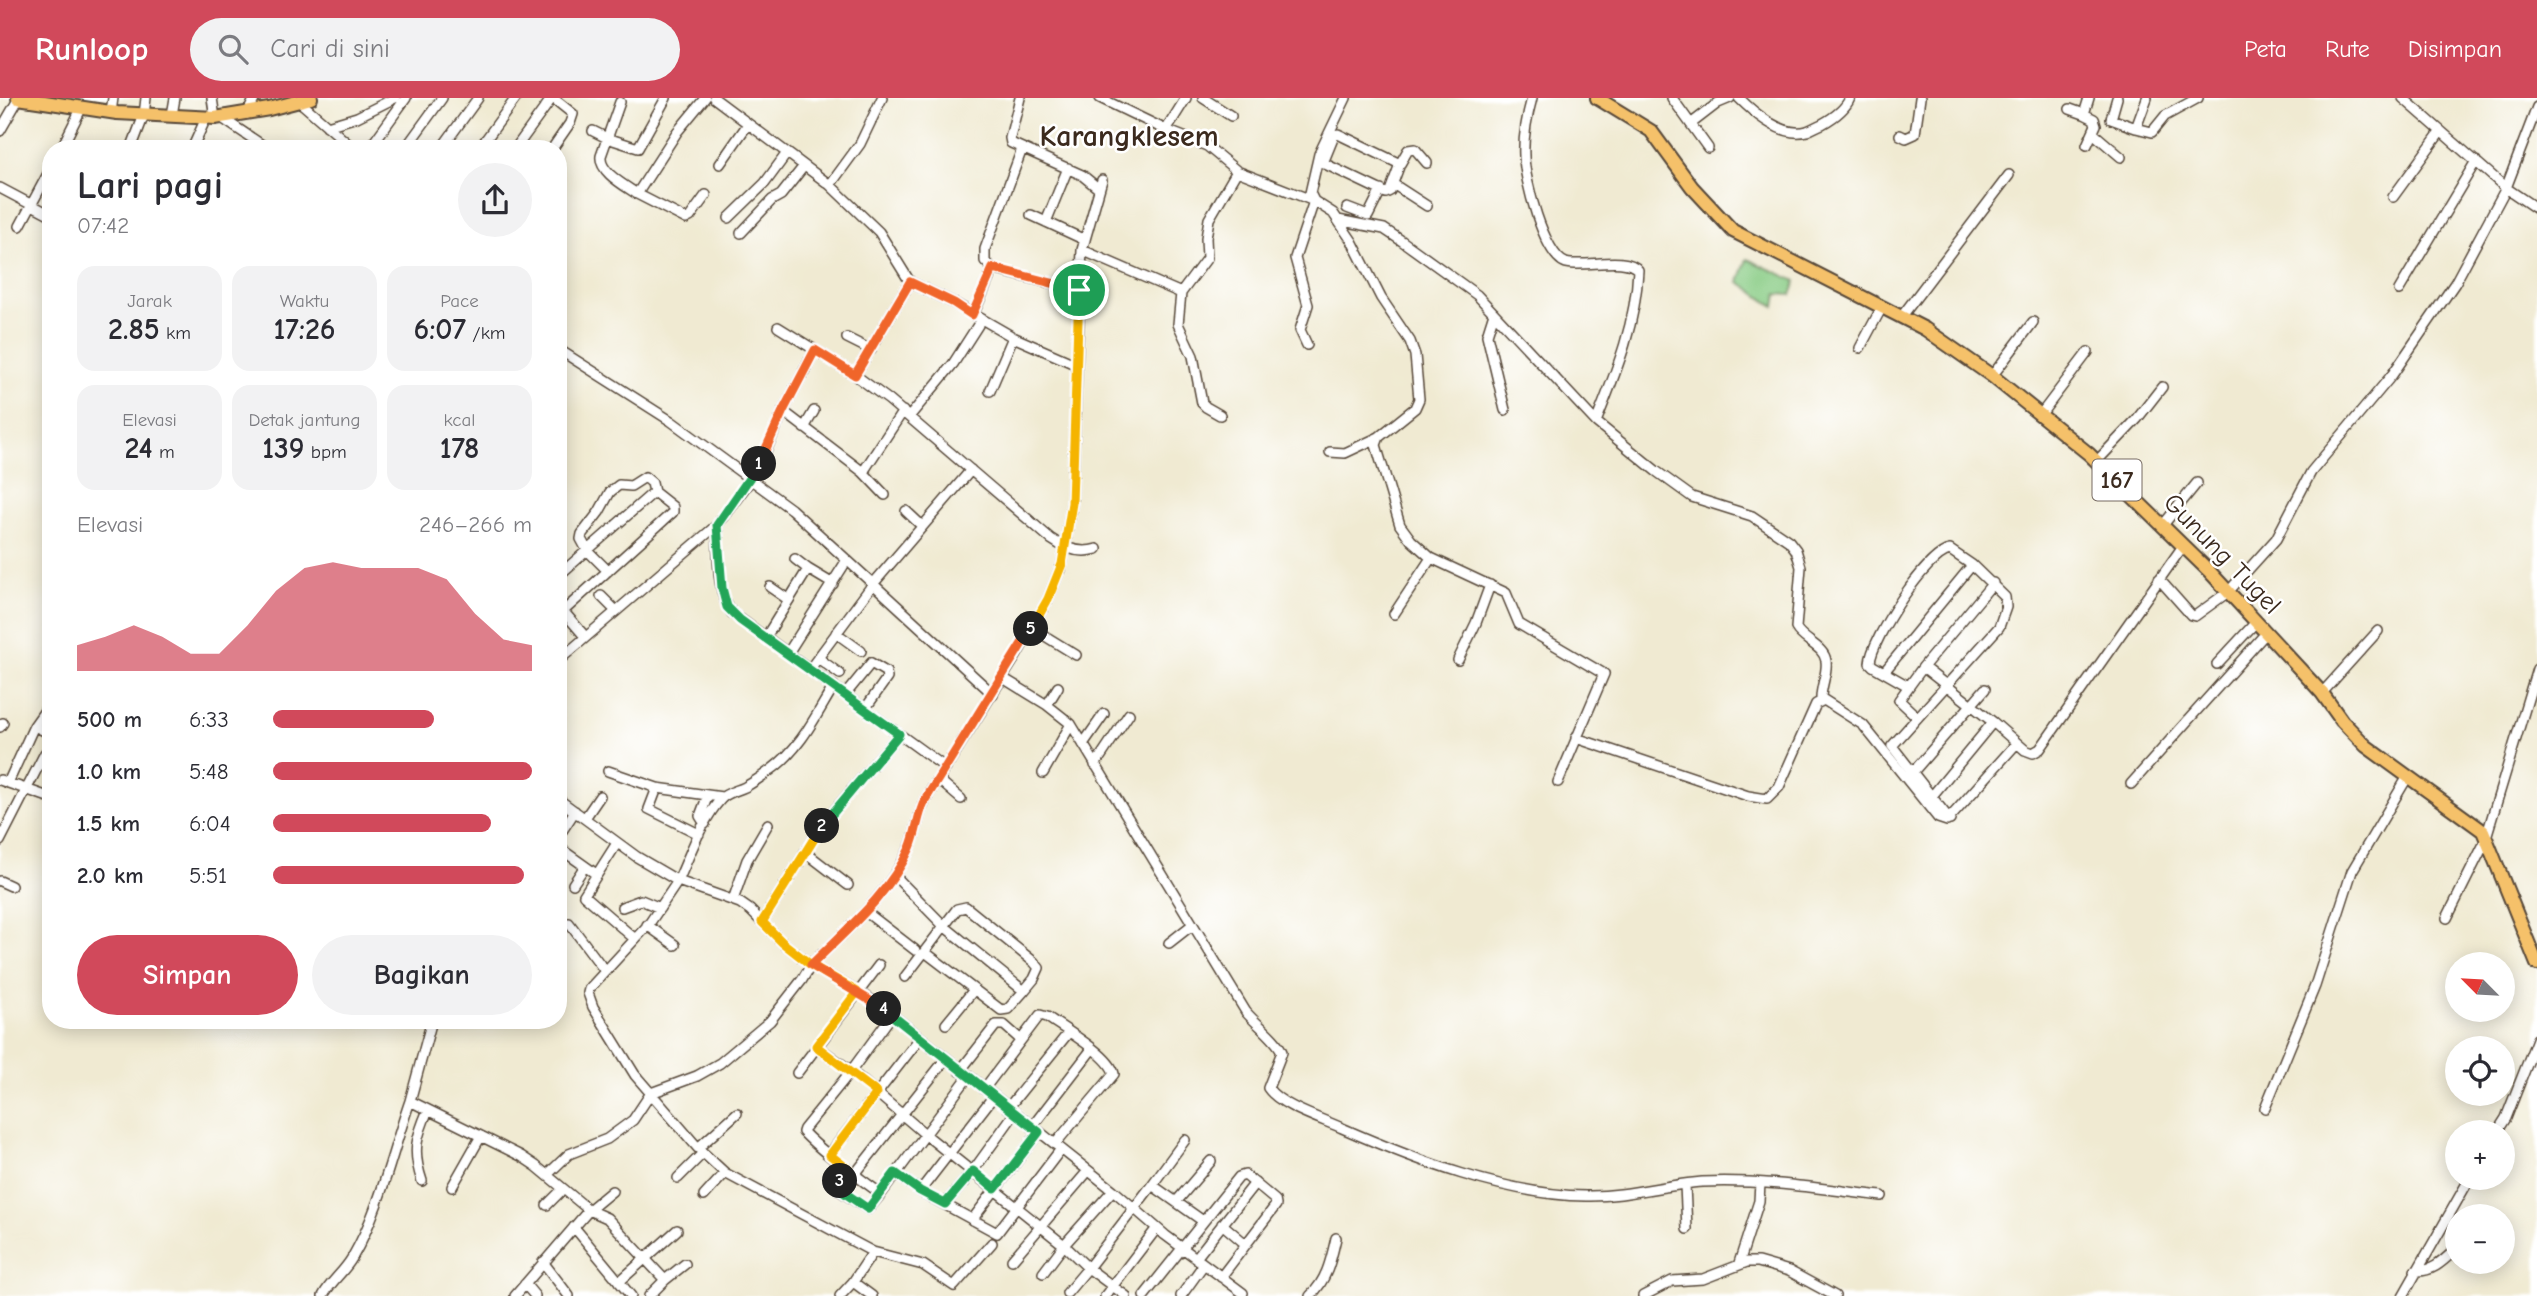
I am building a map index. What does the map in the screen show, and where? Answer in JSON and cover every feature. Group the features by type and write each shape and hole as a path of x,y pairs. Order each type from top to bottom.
{"main road":[{"path":"19,98 79,105 111,113 214,118 247,114 305,100"},
{"name":"Gunung Tugel","path":"1597,98 1651,131 1692,187 1733,231 1902,316 1949,345 2041,414 2097,461 2228,592 2322,693 2342,720 2367,746 2407,778 2478,826 2487,837 2537,964"}],"street":[{"path":"0,131 19,98"},
{"path":"111,113 113,98"},
{"path":"134,140 144,115 146,98"},
{"path":"172,115 175,98"},
{"path":"198,140 214,118 212,98"},
{"path":"247,114 255,98"},
{"path":"327,126 357,117 395,98"},
{"path":"375,140 405,98"},
{"path":"412,140 442,98"},
{"path":"448,140 478,98"},
{"path":"486,140 516,98"},
{"path":"522,140 552,98 573,114 558,140"},
{"path":"593,131 639,148 666,98"},
{"path":"637,194 677,132 705,98"},
{"path":"714,98 830,185 879,232 905,275 1013,338 1077,366"},
{"path":"830,185 860,144 882,98"},
{"path":"547,1175 569,1153 601,1142 632,1120 651,1093 710,1070 752,1037 770,1021 811,965 866,912 895,876 911,844 918,814 1003,678 1048,599 1062,564 1072,503 1079,290 1083,245 1100,184 1011,143 1020,98"},
{"path":"1100,98 1213,150 1237,171 1314,201 1330,210 1352,241 1381,298 1410,341 1417,366 1420,395 1415,408 1379,437 1345,453 1330,452"},
{"path":"1166,130 1186,98"},
{"path":"1203,98 1231,116"},
{"path":"1307,345 1300,330 1307,313 1307,297 1298,276 1295,258 1314,201 1310,188 1346,98"},
{"path":"1532,98 1524,164 1549,247 1557,257 1567,263 1629,263 1638,270 1628,338 1596,422"},
{"path":"1672,98 1708,148"},
{"path":"1692,124 1718,103 1730,98"},
{"path":"1739,98 1757,117 1792,132 1805,132 1833,118 1850,98"},
{"path":"1900,135 1906,138 1915,134 1920,98"},
{"path":"2084,114 2090,98"},
{"path":"2117,98 2111,119 2152,132 2165,116 2198,98"},
{"path":"2136,128 2147,98"},
{"path":"2174,111 2179,98"},
{"path":"2403,98 2506,188 2537,209"},
{"path":"305,100 327,126 343,140"},
{"path":"620,102 601,163 605,170 637,194 686,219 691,217 706,195"},
{"path":"65,140 79,105"},
{"path":"2160,579 2193,616 2228,592 2276,539 2311,472 2400,364 2455,283 2506,188 2537,107"},
{"path":"2070,108 2096,121 2087,145"},
{"path":"214,118 252,140"},
{"path":"720,164 748,124"},
{"path":"2393,197 2441,131"},
{"path":"2093,133 2121,157"},
{"path":"1320,161 1334,136 1338,134 1400,163"},
{"path":"1022,149 985,249 985,261 993,268 1079,290"},
{"path":"1320,161 1381,190 1390,191 1408,150 1415,149 1427,163"},
{"path":"729,218 765,183 787,153"},
{"path":"2399,290 2476,161"},
{"path":"741,233 772,200 781,195 804,166"},
{"path":"1046,222 1068,168"},
{"path":"1220,415 1202,402 1193,356 1178,324 1181,293 1207,258 1206,227 1209,219 1237,171"},
{"path":"1902,316 2008,175"},
{"path":"1393,184 1427,206"},
{"path":"20,226 42,186"},
{"path":"0,188 42,211"},
{"path":"1347,208 1368,216 1381,190"},
{"path":"1031,215 1083,245 1181,293"},
{"path":"1338,220 1378,227 1390,232 1477,295 1596,422 1692,497 1752,516 1789,541 1796,550 1801,567 1796,628 1805,640 1823,653 1826,660 1821,701"},
{"path":"972,315 993,268"},
{"path":"855,375 871,349 905,275"},
{"path":"1860,348 1882,307"},
{"path":"1494,313 1487,335 1505,410"},
{"path":"1992,376 2033,322"},
{"path":"863,472 906,414 953,364 978,325"},
{"path":"778,327 855,375 906,414 1064,549 1097,549"},
{"path":"847,338 871,349"},
{"path":"990,391 1013,338"},
{"path":"567,653 717,525 750,481 764,456 783,411 815,350"},
{"path":"2041,414 2088,352"},
{"path":"567,355 671,421 791,509 993,694"},
{"path":"2097,461 2137,419 2162,387"},
{"path":"783,411 863,472 885,495"},
{"path":"804,428 814,411"},
{"path":"1379,437 1376,451 1398,520 1411,540 1431,558 1509,596 1519,624 1604,674 1558,782"},
{"path":"809,670 873,584 971,470"},
{"path":"567,605 608,571 673,512 673,507 654,492 652,483 645,477 631,486 619,485 610,492 582,534 581,539 587,550 608,571"},
{"path":"2163,525 2197,483"},
{"path":"567,568 654,492"},
{"path":"906,510 922,526"},
{"path":"717,525 722,588 727,607 740,620 946,768"},
{"path":"1923,667 2029,752 2040,749 2183,546"},
{"path":"1908,686 1870,663 1871,652 1892,612 1934,558 1950,550 1972,565 2005,597 1999,627 1892,746 1950,820"},
{"path":"1394,614 1431,558"},
{"path":"795,559 833,584"},
{"path":"788,653 847,560"},
{"path":"1884,672 1972,565"},
{"path":"766,637 808,569"},
{"path":"1917,717 1899,700 1993,583"},
{"path":"1458,660 1490,585"},
{"path":"770,587 789,600"},
{"path":"601,596 616,611"},
{"path":"853,611 862,617"},
{"path":"567,618 582,633"},
{"path":"2217,664 2256,622"},
{"path":"567,646 593,623"},
{"path":"1032,628 1076,655"},
{"path":"2322,693 2378,631"},
{"path":"836,633 861,651"},
{"path":"2131,784 2266,633"},
{"path":"818,658 840,674"},
{"path":"845,695 871,663 880,666 886,672 887,678 865,709"},
{"path":"2447,918 2487,837 2537,669"},
{"path":"1003,678 1047,705 1071,724 1246,1012 1279,1044 1282,1052 1268,1088 1287,1103 1357,1135 1460,1173 1516,1187 1584,1196 1625,1195 1700,1182 1760,1183 1882,1196"},
{"path":"608,771 657,788 722,797 743,788 788,755 808,729 834,686"},
{"path":"1047,705 1058,687"},
{"path":"1913,772 1985,689"},
{"path":"1576,738 1748,796 1767,799 1779,787 1816,704 1821,701 1830,703 1863,725 1938,818 1944,821 1950,820 2017,743"},
{"path":"1083,744 1104,714"},
{"path":"1095,765 1129,714"},
{"path":"42,718 34,726 4,781 42,795"},
{"path":"1932,796 1993,722"},
{"path":"1042,773 1071,724"},
{"path":"34,726 42,730"},
{"path":"762,922 835,808 899,734"},
{"path":"0,841 42,759"},
{"path":"2264,1108 2315,986 2352,871 2407,778"},
{"path":"939,780 961,799"},
{"path":"657,788 649,809 699,834"},
{"path":"705,824 700,817 708,795"},
{"path":"585,818 600,796"},
{"path":"722,797 699,834 678,881 660,908 589,989 589,998 612,1040 651,1093 701,1151 725,1173 873,1252 923,1265 954,1286 992,1243"},
{"path":"567,805 617,843 678,881 733,900 750,910 783,943 811,965 892,1016 1181,1247 1243,1293"},
{"path":"567,823 575,811"},
{"path":"733,900 747,860 768,824"},
{"path":"617,843 585,892 585,897 635,939"},
{"path":"806,852 848,885"},
{"path":"567,853 596,874"},
{"path":"573,884 585,866"},
{"path":"895,876 944,926 1024,990"},
{"path":"0,881 11,886"},
{"path":"622,907 641,900 660,908"},
{"path":"866,912 920,951 973,991 1004,1011 1038,973 1038,965 966,906 957,909 920,951 905,977"},
{"path":"569,923 605,971"},
{"path":"647,925 675,945"},
{"path":"1168,943 1192,925"},
{"path":"797,1073 879,965"},
{"path":"946,1024 973,991"},
{"path":"881,1194 803,1132 892,1016"},
{"path":"895,1173 920,1191 997,1233 1114,1074 1112,1066 1092,1049 1047,1017 1040,1016 984,1089"},
{"path":"945,1060 904,1115 838,1185 839,1189 868,1209 926,1135 996,1025 1004,1025 1021,1040"},
{"path":"323,1296 336,1275 349,1262 378,1197 410,1101 430,1029"},
{"path":"945,1204 973,1171 1011,1111 1069,1032"},
{"path":"830,1155 920,1038"},
{"path":"2505,1120 2537,1039"},
{"path":"816,1046 851,1071 926,1135 1042,1226 1088,1268 1126,1296"},
{"path":"972,1220 1092,1049"},
{"path":"920,1191 993,1097"},
{"path":"410,1101 521,1156 589,1210 607,1218 665,1280"},
{"path":"422,1181 415,1159 416,1142 428,1110"},
{"path":"678,1178 737,1113"},
{"path":"452,1187 481,1136"},
{"path":"1067,1293 1185,1140"},
{"path":"1176,1202 1211,1161"},
{"path":"1013,1260 1088,1171"},
{"path":"704,1196 725,1173"},
{"path":"1144,1296 1203,1220 1239,1177 1245,1175 1275,1200 1276,1205 1221,1277"},
{"path":"1196,1258 1255,1183"},
{"path":"1739,1263 1759,1201 1760,1183"},
{"path":"1152,1185 1203,1220"},
{"path":"1685,1185 1687,1229"},
{"path":"547,1205 563,1189"},
{"path":"1043,1273 1113,1190"},
{"path":"2403,1296 2463,1190"},
{"path":"515,1296 589,1210 612,1191"},
{"path":"1222,1224 1242,1241"},
{"path":"574,1227 631,1296"},
{"path":"1105,1296 1157,1228"},
{"path":"619,1282 677,1230"},
{"path":"1310,1296 1325,1277 1336,1238"},
{"path":"840,1296 873,1252"},
{"path":"2415,1271 2426,1272 2445,1259"},
{"path":"542,1262 569,1296"},
{"path":"1643,1296 1672,1280 1703,1279 1715,1276 1739,1263 1758,1262 1789,1271 1835,1296"},
{"path":"649,1296 685,1264"},
{"path":"1181,1296 1204,1264"},
{"path":"853,1282 872,1296"},
{"path":"525,1284 535,1296"}],"green space":[{"path":"1747,259 1796,281 1791,295 1777,294 1775,306 1739,282"}],"district":[{"name":"Karangklesem","path":"1129,136"}],"route":[{"path":"1079,290 993,268 972,315 954,303 910,282 891,319 855,375 815,350 783,411 764,456 750,481 717,525 722,588 727,607 732,613 899,734 823,824 762,922 811,965 857,992 816,1046 877,1093 830,1155 848,1169 838,1185 839,1189 868,1209 895,1173 920,1191 945,1204 973,1171 995,1189 1039,1132 873,1001 811,965 866,912 895,876 911,844 918,814 925,800 1003,678 1048,599 1062,564 1072,503 1079,290"}]}
